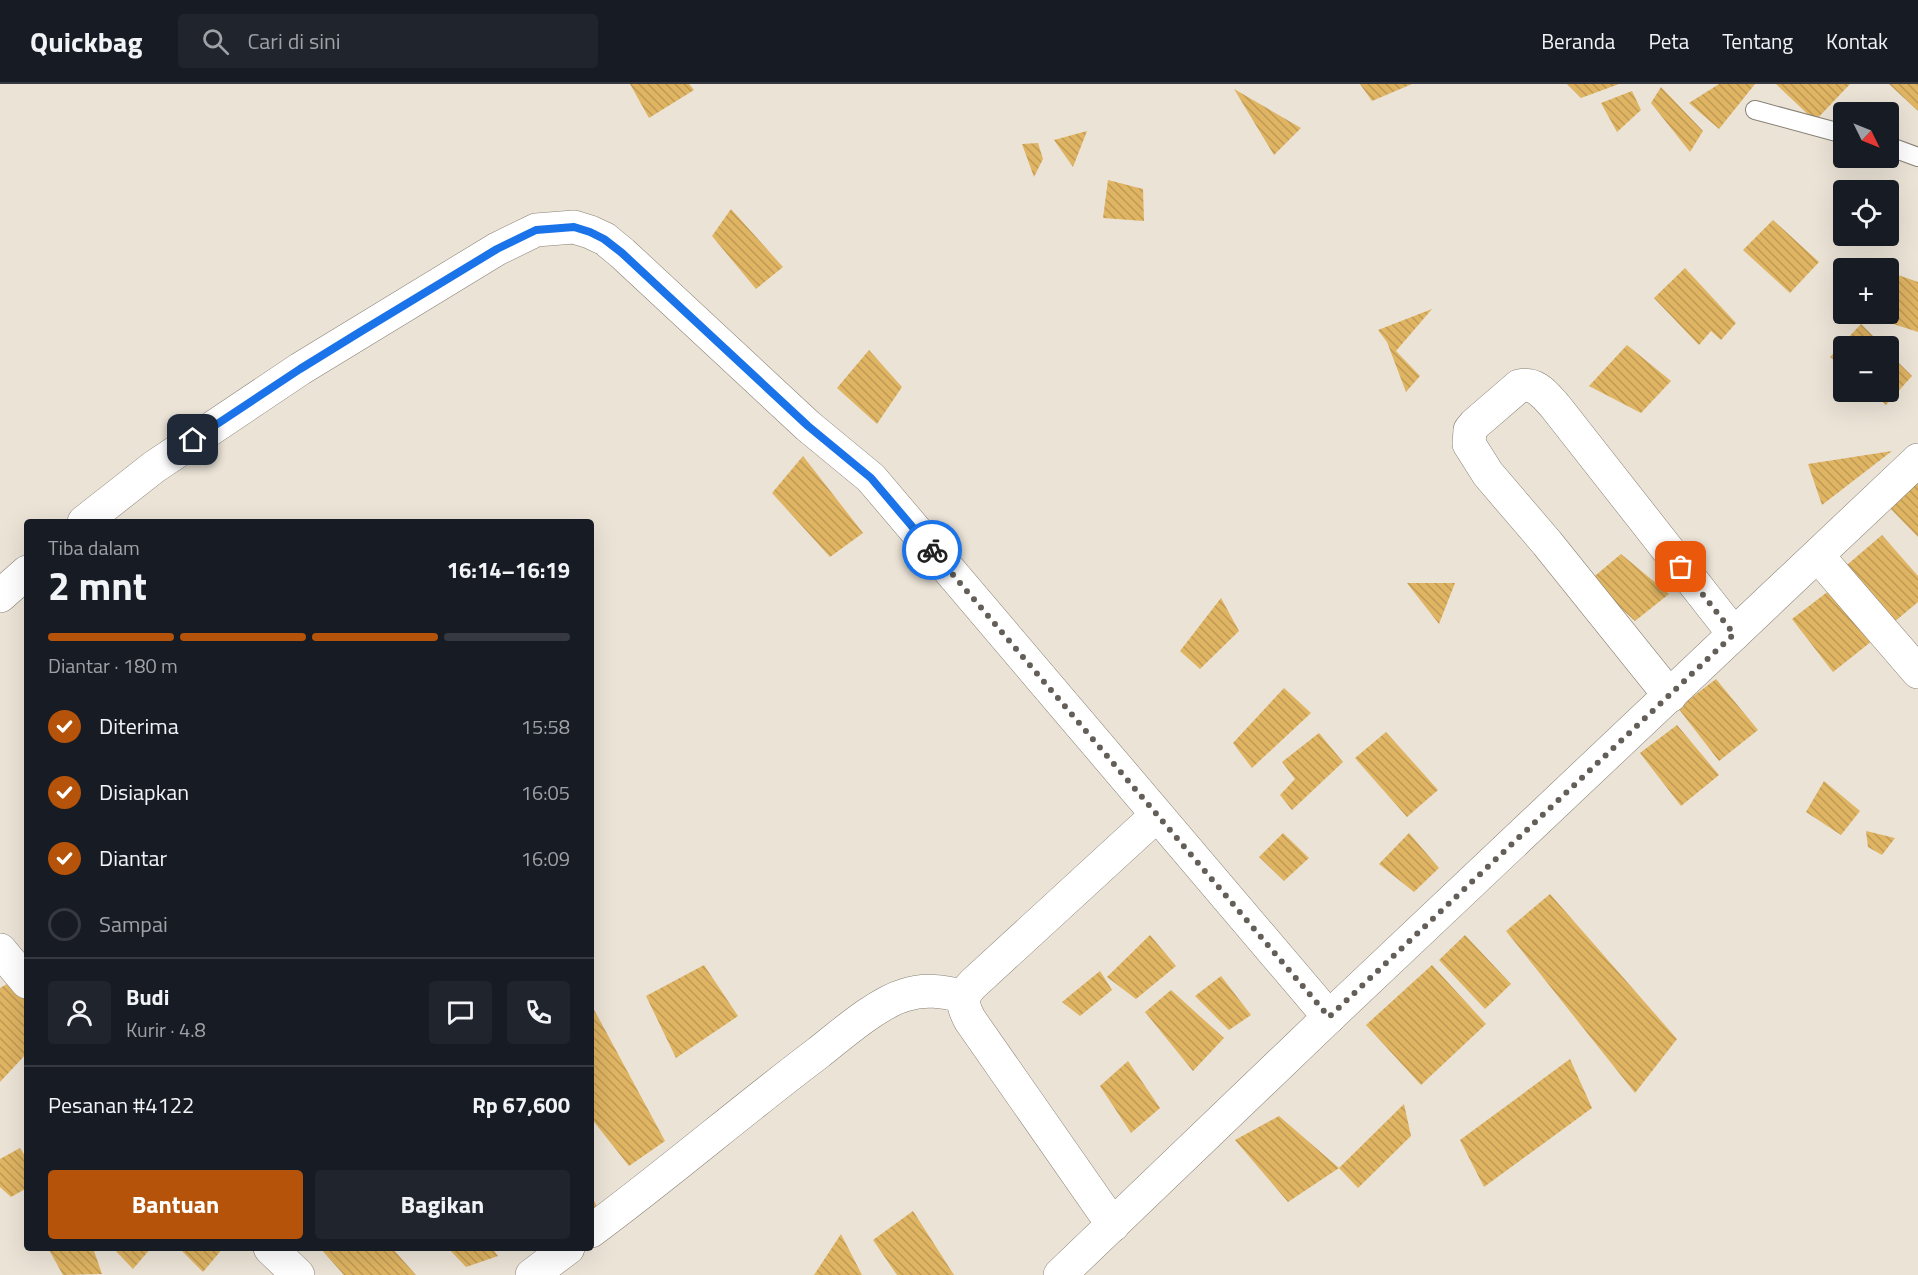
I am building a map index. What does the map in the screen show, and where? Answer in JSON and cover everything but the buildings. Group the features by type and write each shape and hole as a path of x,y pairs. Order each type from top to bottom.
{"street":[{"path":"88,519 154,467 233,413 300,369 487,255 536,230 574,227 590,232 604,239 622,253 808,426 871,478 1329,1017"},
{"path":"1670,696 1488,474 1469,444 1470,430 1475,424 1519,386 1527,384 1541,391 1734,634"},
{"path":"1060,1275 1918,460"},
{"path":"1818,556 1918,672"},
{"path":"0,596 24,575"},
{"path":"1113,1225 970,1020 963,1008 963,996 973,984 1157,815"},
{"path":"0,950 24,978"},
{"path":"594,1229 756,1100 879,1008 903,995 921,991 941,991 963,996"},
{"path":"273,1251 298,1275"},
{"path":"532,1275 564,1251"}],"lane":[{"path":"1755,110 1833,131"},
{"path":"1899,150 1918,157"}],"way so far":[{"path":"932,550 1329,1017 1734,634 1681,567"}],"route":[{"path":"193,440 300,369 497,249 536,230 574,227 604,239 622,253 808,426 871,478 932,550"}]}
